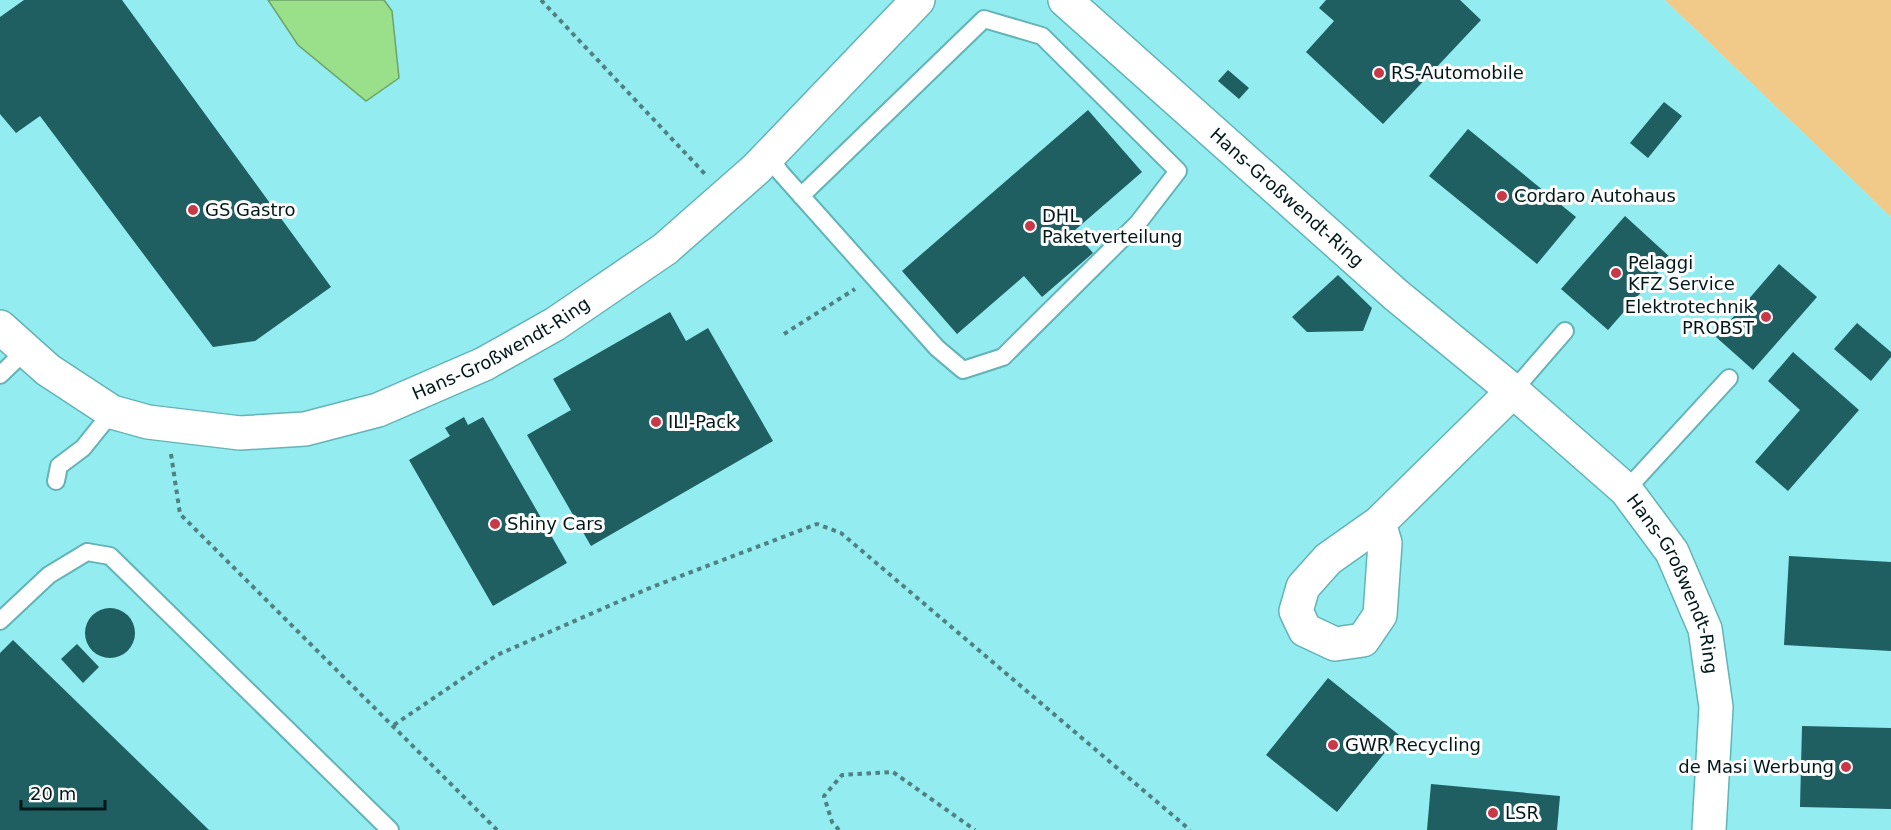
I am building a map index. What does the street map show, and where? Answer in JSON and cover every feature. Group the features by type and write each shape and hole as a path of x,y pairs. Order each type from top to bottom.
{"street":[{"name":"Hans-Großwendt-Ring","path":"0,327 48,370 112,411 148,422 240,433 305,429 378,410 484,364 555,324 665,249 769,155 918,0"},
{"name":"Hans-Großwendt-Ring","path":"1065,0 1396,295 1513,391 1626,490 1672,552 1705,629 1716,707 1709,830"},
{"path":"1379,523 1513,391"}],"lane":[{"path":"769,155 801,196 937,348 963,370 1003,357 1138,223 1178,171 1042,36 984,19 801,196"},
{"path":"1513,391 1565,332"},
{"path":"0,375 26,350"},
{"path":"1626,490 1729,378"},
{"path":"56,481 58,466 83,448 112,411"},
{"path":"0,621 49,575 87,552 110,556 390,830"}],"path":[{"path":"541,0 725,196"},
{"path":"784,334 854,291 870,272"},
{"path":"166,424 180,514 497,830"},
{"path":"394,725 497,655 652,587 817,524 841,533 1190,830"},
{"path":"839,830 832,822 824,796 842,775 893,772 975,830"}],"shaded area":[{"path":"0,0 1665,0 1891,217 1891,830 0,830"},
{"path":"268,0 384,0 392,11 399,78 366,101 298,45"},
{"path":"1665,0 1891,0 1891,217"}],"building":[{"name":"GS Gastro","path":"24,0 122,0 331,287 255,341 213,347 40,116 16,133 0,114 0,17"},
{"name":"RS-Automobile","path":"1326,0 1460,0 1481,20 1383,124 1306,52 1334,21 1319,8"},
{"path":"1228,70 1249,88 1239,99 1218,81"},
{"path":"1664,102 1682,116 1648,158 1630,143"},
{"path":"1088,110 1142,172 1074,231 1093,253 1042,297 1024,276 957,334 902,271"},
{"name":"Cordaro Autohaus","path":"1468,129 1576,217 1537,264 1429,176"},
{"name":"Pelaggi KFZ Service","path":"1625,216 1671,258 1608,330 1561,289"},
{"name":"Elektrotechnik PROBST","path":"1779,264 1817,297 1753,370 1716,337"},
{"path":"1338,275 1372,308 1363,331 1307,332 1292,317"},
{"name":"ILI-Pack","path":"670,312 686,341 708,328 773,441 591,546 527,435 571,410 553,379"},
{"path":"1857,323 1891,352 1891,357 1871,381 1834,349"},
{"path":"1793,352 1859,410 1788,491 1755,462 1800,410 1768,381"},
{"name":"Shiny Cars","path":"464,417 468,425 483,417 567,563 493,606 409,460 450,436 445,428"},
{"path":"1789,556 1891,562 1891,651 1784,645"},
{"path":"105,608 115,608 128,615 135,628 135,638 128,651 115,658 105,658 96,654 89,647 85,638 85,628 89,619 96,612"},
{"path":"13,640 209,830 0,830 0,653"},
{"path":"77,644 99,667 83,683 61,659"},
{"name":"GWR Recycling","path":"1328,678 1399,735 1337,812 1266,755"},
{"name":"de Masi Werbung","path":"1802,726 1891,728 1891,809 1800,807"},
{"name":"LSR","path":"1431,784 1560,796 1557,830 1427,830"}],"place":[{"name":"RS-Automobile","path":"1379,73"},
{"name":"Cordaro Autohaus","path":"1502,196"},
{"name":"GS Gastro","path":"193,210"},
{"name":"DHL Paketverteilung","path":"1030,226"},
{"name":"Pelaggi KFZ Service","path":"1616,273"},
{"name":"Elektrotechnik PROBST","path":"1766,317"},
{"name":"ILI-Pack","path":"656,422"},
{"name":"Shiny Cars","path":"495,524"},
{"name":"GWR Recycling","path":"1333,745"},
{"name":"de Masi Werbung","path":"1846,767"},
{"name":"LSR","path":"1493,813"}]}
